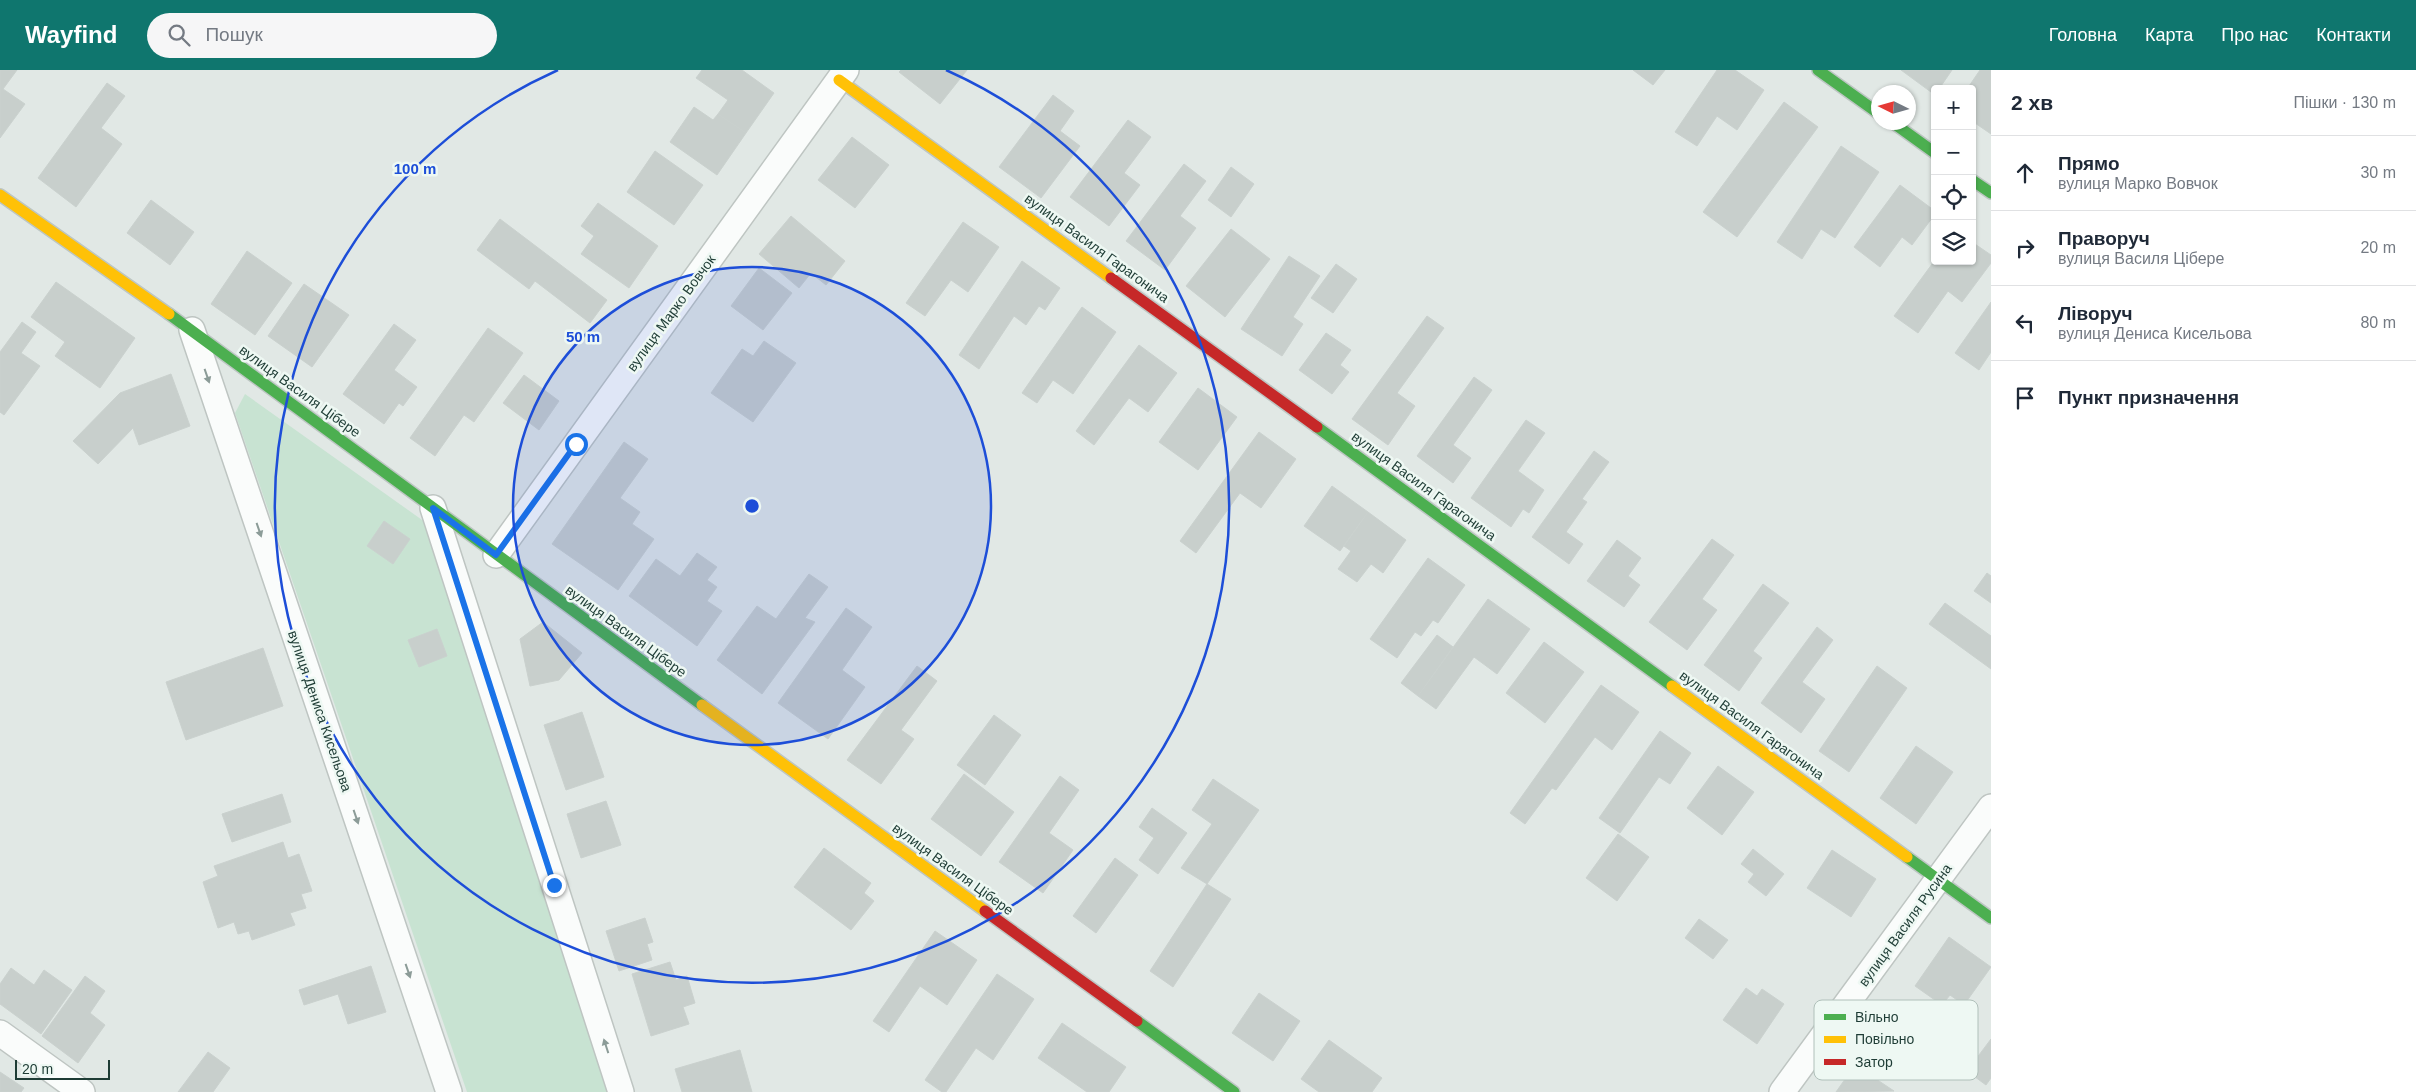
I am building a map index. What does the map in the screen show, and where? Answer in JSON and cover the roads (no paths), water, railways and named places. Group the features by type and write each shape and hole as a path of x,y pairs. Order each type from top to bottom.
{"street":[{"path":"1818,70 1871,108"},
{"name":"вулиця Марко Вовчок","path":"496,555 842,75"},
{"name":"вулиця Василя Гарагонича","path":"842,75 1991,918"},
{"path":"1903,130 1931,150"},
{"path":"1976,183 1991,193"},
{"name":"вулиця Василя Цібере","path":"0,195 192,330 496,555 1234,1092"},
{"name":"вулиця Дениса Кисельова","path":"192,330 449,1092"},
{"path":"433,508 621,1092"},
{"name":"вулиця Василя Русина","path":"1849,1000 1991,807"},
{"path":"0,1032 82,1092"},
{"name":"вулиця Василя Русина","path":"1782,1092 1814,1048"}]}
